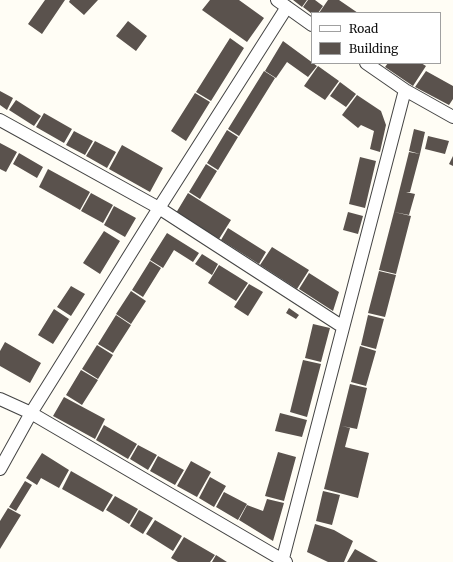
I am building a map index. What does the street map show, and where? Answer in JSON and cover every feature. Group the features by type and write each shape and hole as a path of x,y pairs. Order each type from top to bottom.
{"street":[{"path":"277,0 311,24"},
{"path":"0,469 31,413 287,7"},
{"path":"367,64 405,90 453,117"},
{"path":"0,399 31,413 284,561 405,90"},
{"path":"0,120 159,208 343,327"}],"building":[{"path":"45,0 65,0 42,34 28,24"},
{"path":"70,0 98,0 84,15 69,2"},
{"path":"210,0 239,0 264,18 247,42 202,10"},
{"path":"293,0 307,0 302,7"},
{"path":"308,0 315,0 323,6 319,12 311,12 311,13 303,7"},
{"path":"328,0 339,0 357,12 320,12"},
{"path":"128,21 147,36 136,51 116,36"},
{"path":"230,38 244,48 211,101 196,92"},
{"path":"283,41 311,62 311,64 317,66 308,77 287,62 276,78 265,71"},
{"path":"387,64 423,64 426,66 413,86 385,67"},
{"path":"318,66 339,81 325,100 304,86"},
{"path":"264,71 275,78 239,136 228,129"},
{"path":"426,71 453,86 453,99 449,105 415,87"},
{"path":"340,82 356,94 346,107 330,96"},
{"path":"0,91 13,98 7,110 0,105"},
{"path":"195,93 210,102 186,141 171,131"},
{"path":"357,95 381,111 386,125 380,152 370,149 374,131 361,125 358,128 342,115"},
{"path":"16,100 41,116 34,126 9,110"},
{"path":"44,113 72,129 64,143 36,127"},
{"path":"414,129 425,132 420,154 409,151"},
{"path":"227,130 238,137 218,170 207,163"},
{"path":"74,131 93,141 85,155 66,145"},
{"path":"428,136 449,141 445,154 425,149"},
{"path":"95,141 116,152 107,168 86,156"},
{"path":"0,143 17,152 6,172 0,169"},
{"path":"122,145 163,168 150,192 109,169"},
{"path":"409,152 420,154 410,192 406,192 415,194 409,215 394,212"},
{"path":"19,153 43,167 37,178 13,164"},
{"path":"453,156 453,166 449,164"},
{"path":"360,157 376,161 365,208 349,204"},
{"path":"206,164 217,171 200,199 189,192"},
{"path":"48,169 90,192 80,210 39,187"},
{"path":"91,193 113,205 103,223 81,211"},
{"path":"188,193 231,220 219,239 176,213"},
{"path":"114,206 136,218 125,237 104,225"},
{"path":"348,212 363,216 358,234 343,230"},
{"path":"394,212 411,216 404,243 387,239"},
{"path":"228,228 266,252 259,264 221,240"},
{"path":"104,231 120,241 100,274 83,263"},
{"path":"167,233 199,253 193,262 174,250 163,268 150,260"},
{"path":"387,239 404,243 396,274 379,270"},
{"path":"272,247 309,270 297,289 260,265"},
{"path":"202,254 218,264 212,275 195,264"},
{"path":"150,261 161,268 143,297 132,290"},
{"path":"219,265 248,283 236,301 208,283"},
{"path":"379,271 396,275 385,317 368,313"},
{"path":"309,273 339,292 333,311 299,289"},
{"path":"249,284 263,292 248,316 234,307"},
{"path":"71,286 85,294 71,316 57,307"},
{"path":"131,291 146,301 131,324 116,314"},
{"path":"289,308 299,315 296,319 286,313"},
{"path":"54,309 69,319 53,344 38,335"},
{"path":"116,315 131,325 113,353 98,344"},
{"path":"368,315 384,319 376,349 361,345"},
{"path":"313,324 330,328 321,362 305,358"},
{"path":"5,342 41,363 30,383 0,366 0,351"},
{"path":"97,345 113,355 98,379 82,369"},
{"path":"360,346 376,351 366,386 351,382"},
{"path":"303,360 321,364 307,417 290,412"},
{"path":"81,370 98,380 82,405 66,395"},
{"path":"350,384 367,388 357,429 342,426 350,428 345,447 369,453 358,498 324,489"},
{"path":"64,397 105,419 95,439 53,416"},
{"path":"280,413 307,420 302,437 275,431"},
{"path":"104,425 137,444 128,459 96,440"},
{"path":"138,445 157,455 148,470 130,459"},
{"path":"278,452 296,457 284,501 265,496"},
{"path":"42,453 69,470 59,488 41,478 37,485 26,478"},
{"path":"158,456 184,470 175,485 150,471"},
{"path":"191,461 211,472 197,497 177,486"},
{"path":"71,471 113,495 103,512 62,489"},
{"path":"210,477 226,486 214,507 199,498"},
{"path":"25,481 32,485 16,511 9,507"},
{"path":"323,491 340,495 332,525 316,521"},
{"path":"224,492 247,504 238,520 216,507"},
{"path":"115,496 138,509 129,524 106,510"},
{"path":"267,499 284,503 273,541 239,520 247,505 263,511"},
{"path":"8,508 21,515 0,549 0,521"},
{"path":"139,510 153,518 143,534 130,526"},
{"path":"155,520 182,536 173,551 146,534"},
{"path":"315,524 334,530 353,541 344,562 328,562 307,552"},
{"path":"184,537 215,555 210,562 178,562 171,558"},
{"path":"355,549 378,562 347,562"},
{"path":"216,555 227,562 212,562"}]}
